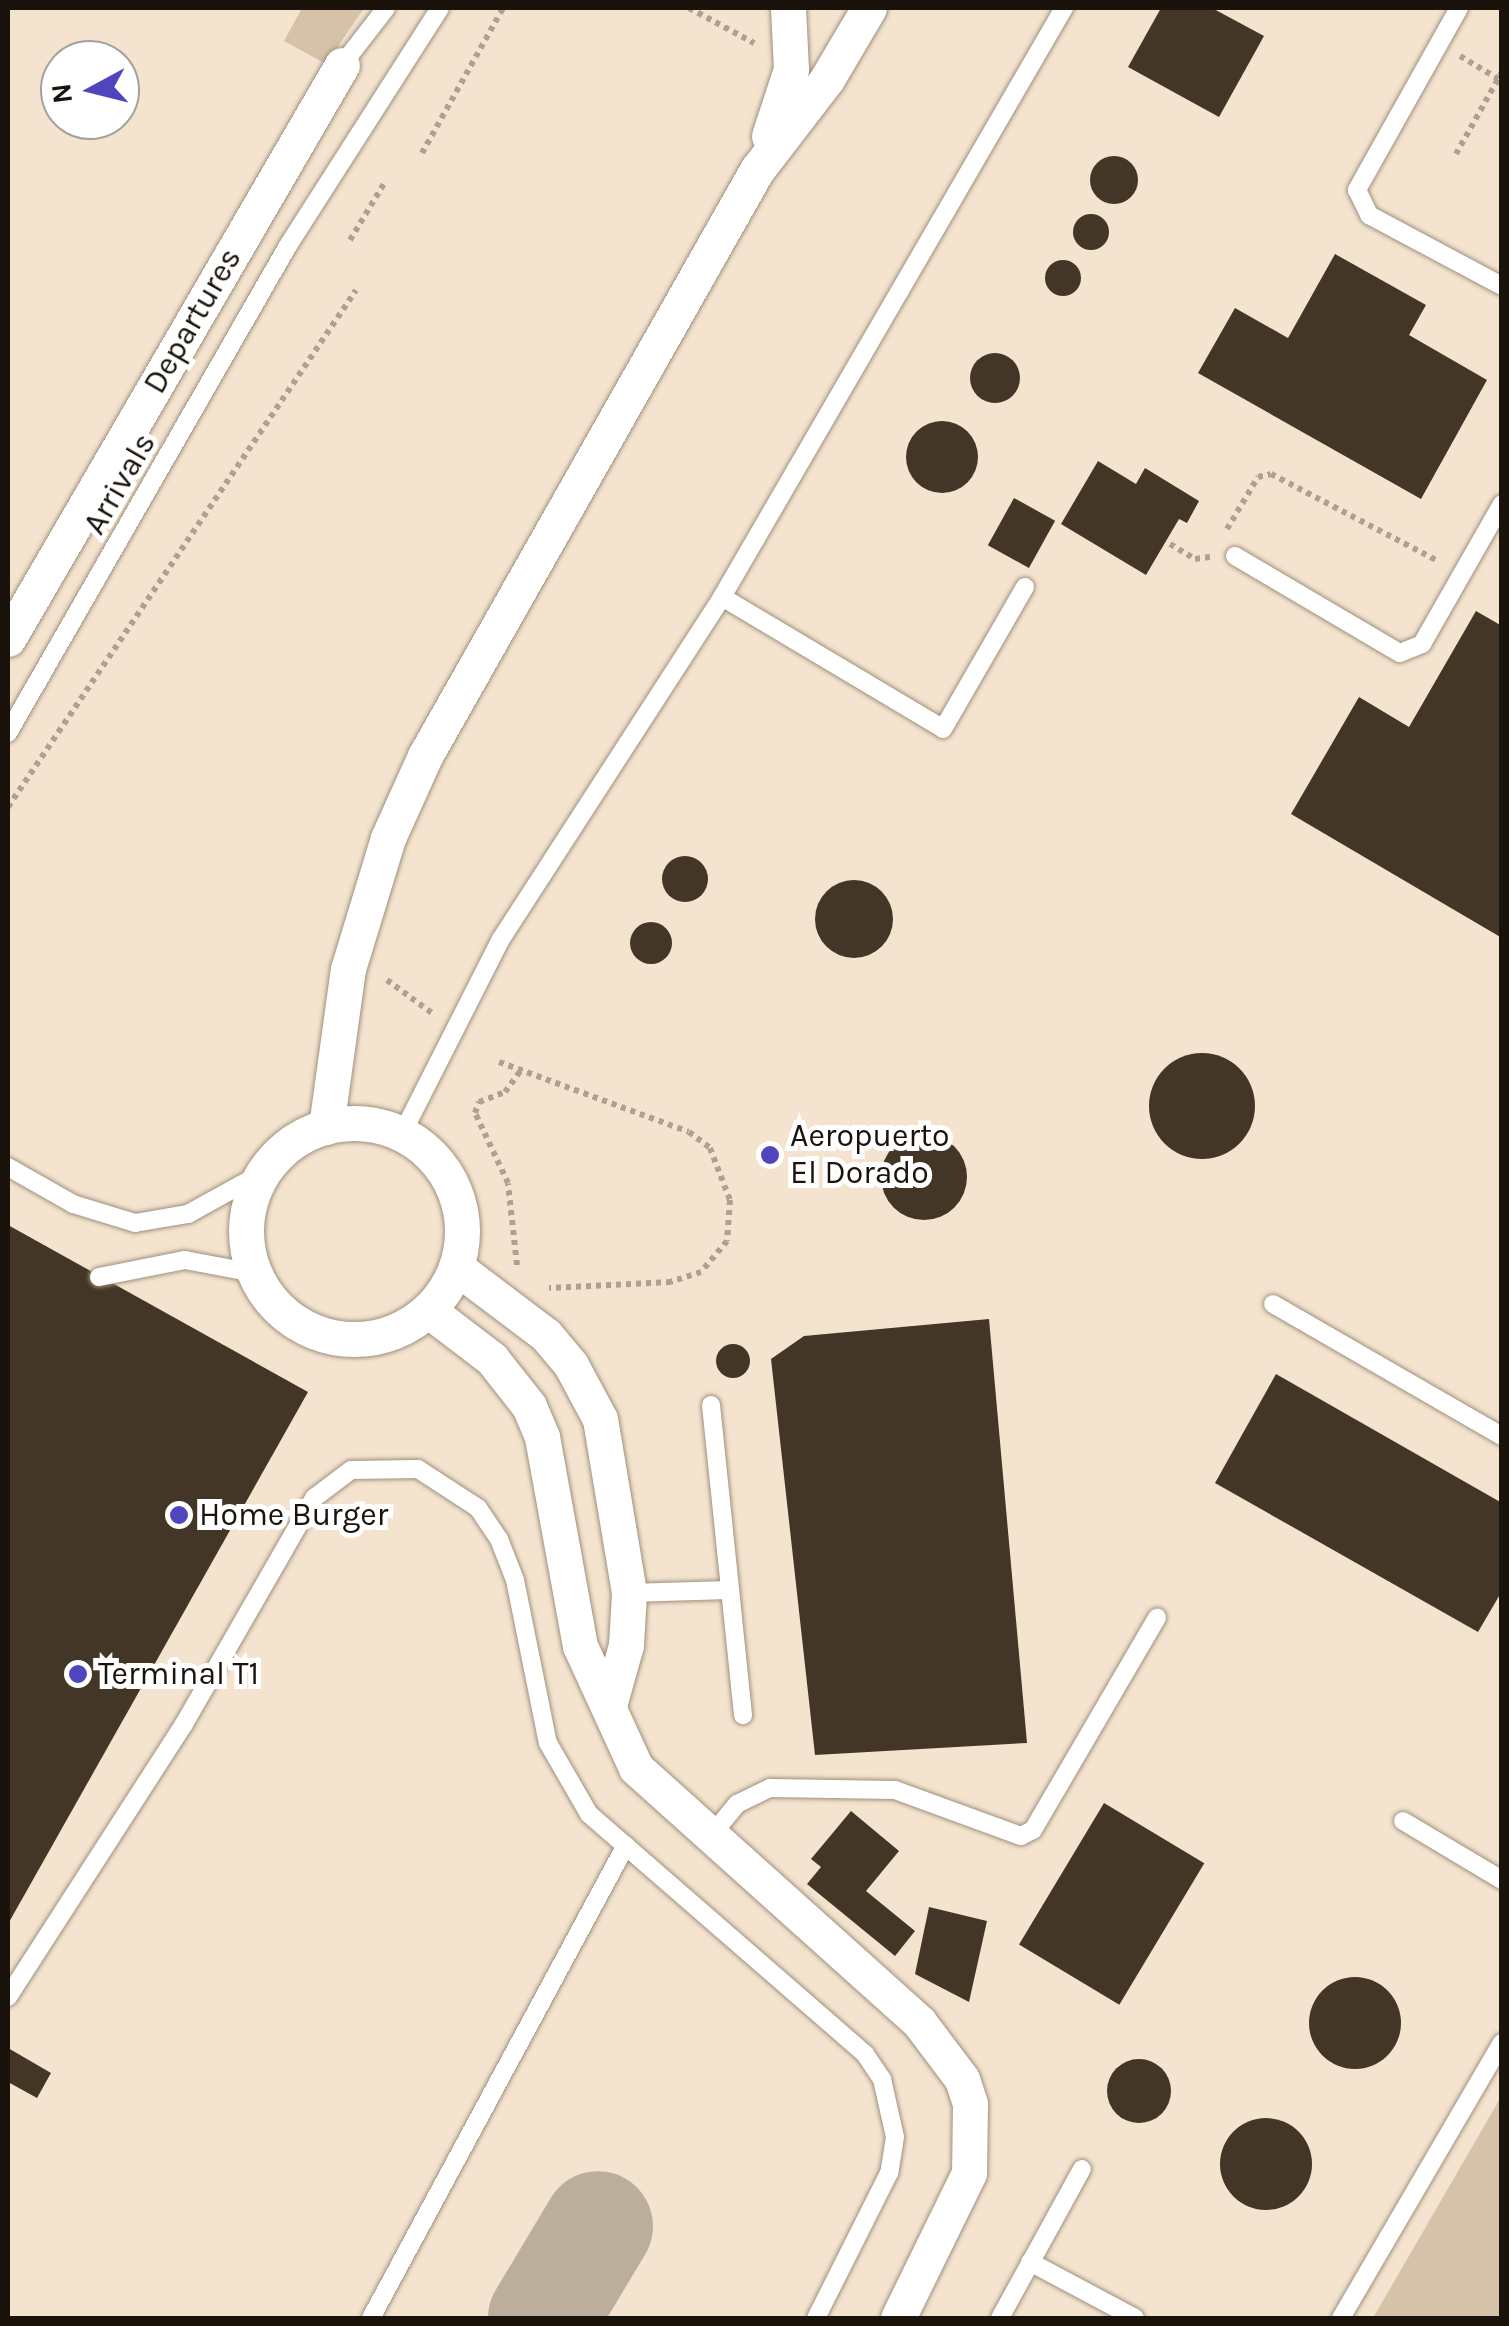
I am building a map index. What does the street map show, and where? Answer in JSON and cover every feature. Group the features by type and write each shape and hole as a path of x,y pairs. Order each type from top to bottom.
{"street":[{"path":"756,170 792,69 788,8"},
{"path":"326,1127 348,970 407,795 756,170 827,78 869,8"},
{"name":"Departures","path":"8,638 342,66"},
{"path":"378,1125 402,1134 442,1168 454,1190 461,1216 456,1267 428,1310 383,1336 331,1337 285,1314 254,1273 247,1221 264,1172 302,1136 326,1127 378,1125"},
{"path":"456,1267 546,1334 588,1393 600,1419 629,1593 626,1645 610,1702"},
{"path":"428,1310 492,1359 529,1406 542,1438 580,1646 610,1702 636,1768 919,2022 962,2079 970,2104 969,2173 898,2318"}],"lane":[{"name":"Departures","path":"342,66 386,8"},
{"name":"Arrivals","path":"8,733 289,244 440,8"},
{"path":"402,1134 501,938 722,597 1064,8"},
{"path":"1459,8 1357,190 1369,216 1502,286"},
{"path":"1234,556 1400,652 1422,644 1502,504"},
{"path":"722,597 944,729 1025,586"},
{"path":"8,1167 73,1204 135,1223 188,1214 264,1172"},
{"path":"100,1277 184,1260 254,1273"},
{"path":"1273,1304 1502,1436"},
{"path":"711,1405 743,1714"},
{"path":"8,1997 184,1724 314,1498 351,1470 418,1469 478,1508 514,1580 548,1743 588,1814 865,2054 892,2102 889,2174 816,2318"},
{"path":"629,1593 730,1590"},
{"path":"710,1836 737,1804 770,1788 895,1790 1021,1836 1034,1830 1157,1618"},
{"path":"1403,1821 1502,1880"},
{"path":"370,2318 626,1845"},
{"path":"1341,2318 1502,2043"},
{"path":"1000,2318 1082,2170"},
{"path":"1030,2262 1135,2318"}],"path":[{"path":"422,153 503,8"},
{"path":"689,8 749,39"},
{"path":"1456,154 1502,72"},
{"path":"350,240 386,182"},
{"path":"8,807 356,290"},
{"path":"1170,544 1195,559 1210,557 1258,477 1271,474 1461,573"},
{"path":"388,980 432,1013"},
{"path":"499,1062 690,1132 710,1148 724,1177 732,1222 717,1257 701,1272 671,1282 532,1286"},
{"path":"521,1070 506,1092 479,1102 475,1113 508,1182 513,1246 524,1280"}],"shaded area":[{"path":"302,8 364,8 326,64 284,41"},
{"path":"1501,2097 1501,2318 1373,2318"}],"building":[{"path":"1161,8 1212,8 1264,36 1219,117 1128,67"},
{"path":"1114,156 1131,163 1138,180 1131,197 1114,204 1097,197 1090,180 1097,163"},
{"path":"1091,214 1103,220 1109,232 1103,244 1091,250 1079,244 1073,232 1079,220"},
{"path":"1335,254 1426,305 1409,335 1487,380 1421,499 1198,373 1235,308 1288,338"},
{"path":"1063,260 1075,266 1081,278 1075,290 1063,296 1051,290 1045,278 1051,266"},
{"path":"985,354 1005,354 1019,368 1019,388 1005,402 985,402 971,388 971,368"},
{"path":"942,421 967,432 978,457 967,482 942,493 917,482 906,457 917,432"},
{"path":"1098,461 1136,484 1145,468 1199,501 1187,523 1179,519 1146,575 1061,524"},
{"path":"1014,498 1055,521 1029,568 988,545"},
{"path":"1476,611 1502,626 1502,938 1291,814 1359,697 1409,727"},
{"path":"685,856 701,863 708,879 701,895 685,902 669,895 662,879 669,863"},
{"path":"854,880 882,891 893,919 882,947 854,958 826,947 815,919 826,891"},
{"path":"651,922 666,928 672,943 666,958 651,964 636,958 630,943 636,928"},
{"path":"1202,1053 1222,1057 1240,1068 1251,1086 1255,1106 1251,1126 1240,1144 1222,1155 1202,1159 1182,1155 1164,1144 1153,1126 1149,1106 1153,1086 1164,1068 1182,1057"},
{"path":"924,1134 941,1137 955,1146 964,1160 964,1194 955,1208 941,1217 924,1220 907,1217 893,1208 884,1194 881,1177 884,1160 893,1146 907,1137"},
{"name":"Terminal T1","path":"8,1225 308,1392 8,1924"},
{"path":"989,1319 1027,1743 815,1755 771,1359 804,1336"},
{"path":"733,1344 745,1349 750,1361 745,1373 733,1378 721,1373 716,1361 721,1349"},
{"path":"1276,1374 1502,1503 1502,1591 1478,1632 1215,1483"},
{"path":"1104,1803 1204,1863 1119,2005 1019,1944"},
{"path":"851,1811 899,1851 866,1891 915,1931 895,1956 807,1884 821,1867 811,1859"},
{"path":"929,1907 987,1921 969,2002 915,1974"},
{"path":"1355,1977 1381,1985 1393,1997 1401,2023 1393,2049 1381,2061 1355,2069 1329,2061 1317,2049 1309,2023 1317,1997 1329,1985"},
{"path":"8,2048 51,2073 37,2098 8,2082"},
{"path":"1139,2059 1162,2068 1171,2091 1162,2114 1139,2123 1116,2114 1107,2091 1116,2068"},
{"path":"1266,2118 1292,2126 1304,2138 1312,2164 1304,2190 1292,2202 1266,2210 1240,2202 1228,2190 1220,2164 1228,2138 1240,2126"}],"taxiway":[{"path":"543,2318 598,2226"}],"place":[{"name":"Aeropuerto El Dorado","path":"770,1155"},
{"name":"Home Burger","path":"179,1515"},
{"name":"Terminal T1","path":"78,1674"}]}
